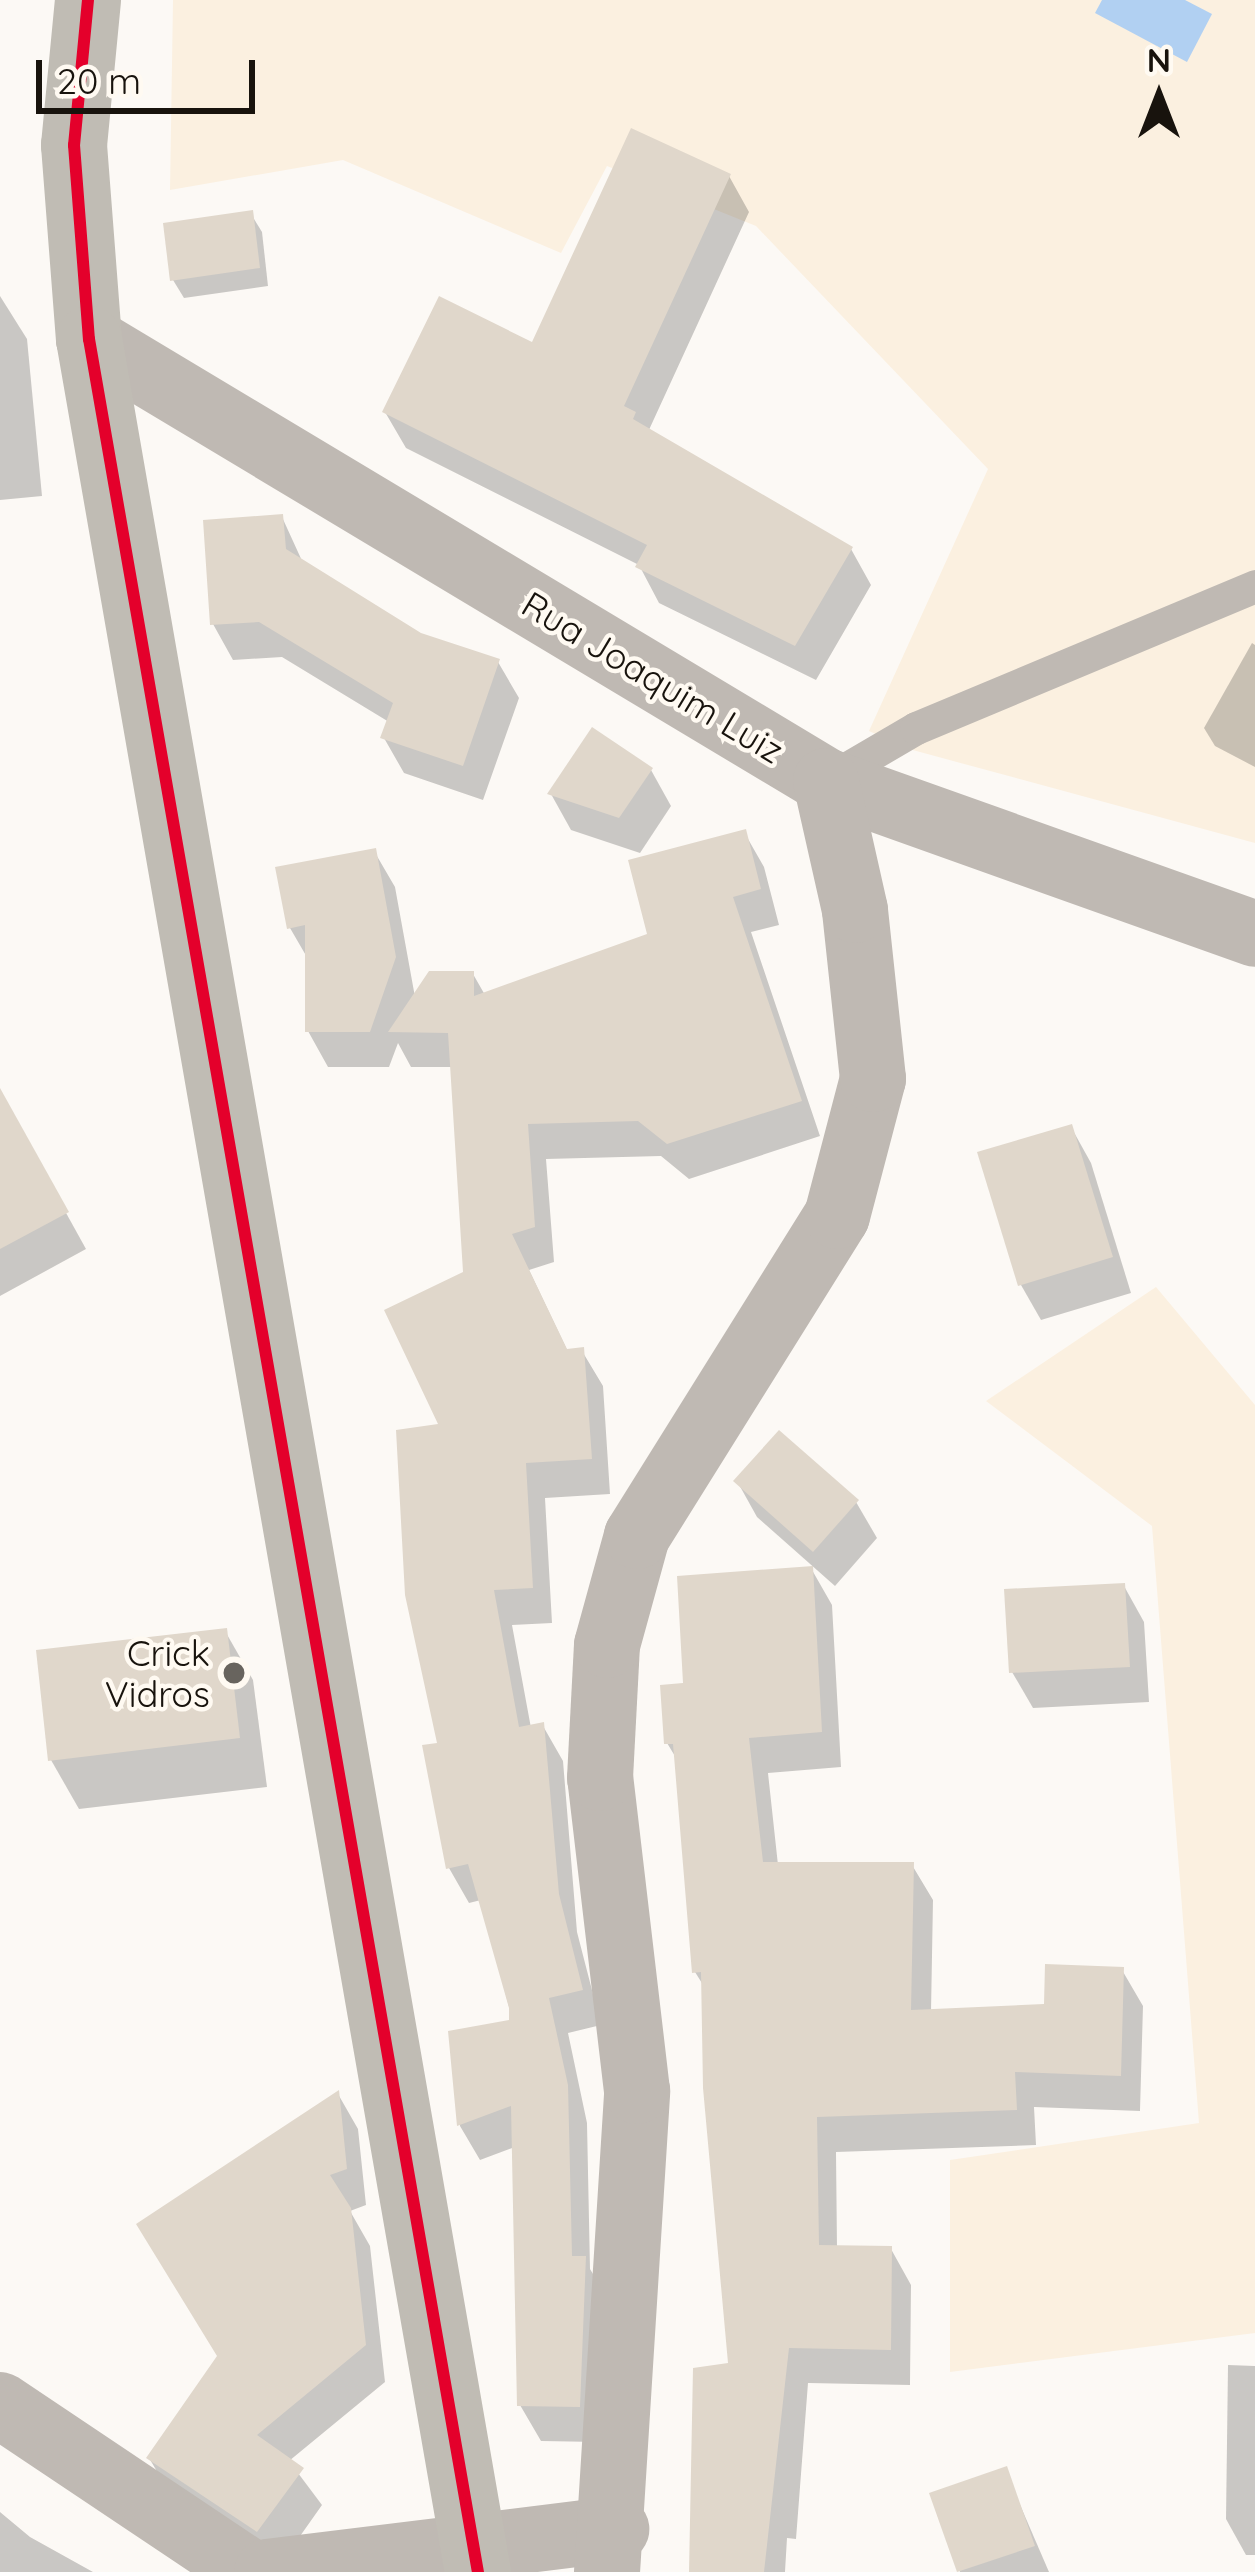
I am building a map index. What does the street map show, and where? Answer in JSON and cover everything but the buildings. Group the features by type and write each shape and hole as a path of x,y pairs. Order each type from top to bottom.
{"main road":[{"path":"88,0 74,145 89,339 476,2558"}],"street":[{"name":"Rua Joaquim Luiz","path":"89,339 826,782 1255,934"},
{"path":"267,2572 611,2551 637,2091 600,1778 607,1645 637,1536 837,1216 873,1079 855,910 826,782"},
{"path":"0,2405 249,2572"}],"lane":[{"path":"826,782 916,728 1255,586"}],"shaded area":[{"path":"173,0 1255,0 1255,843 909,749 869,731 988,469 756,226 607,166 561,253 343,160 170,190"},
{"path":"1156,1287 1255,1405 1255,2333 950,2372 950,2160 1199,2123 1152,1526 986,1401"}],"water":[{"path":"1102,0 1185,0 1212,14 1187,62 1095,13"}],"transit line":[{"path":"88,0 74,145 89,339 478,2572"}],"place":[{"name":"Crick Vidros","path":"234,1673"}]}
